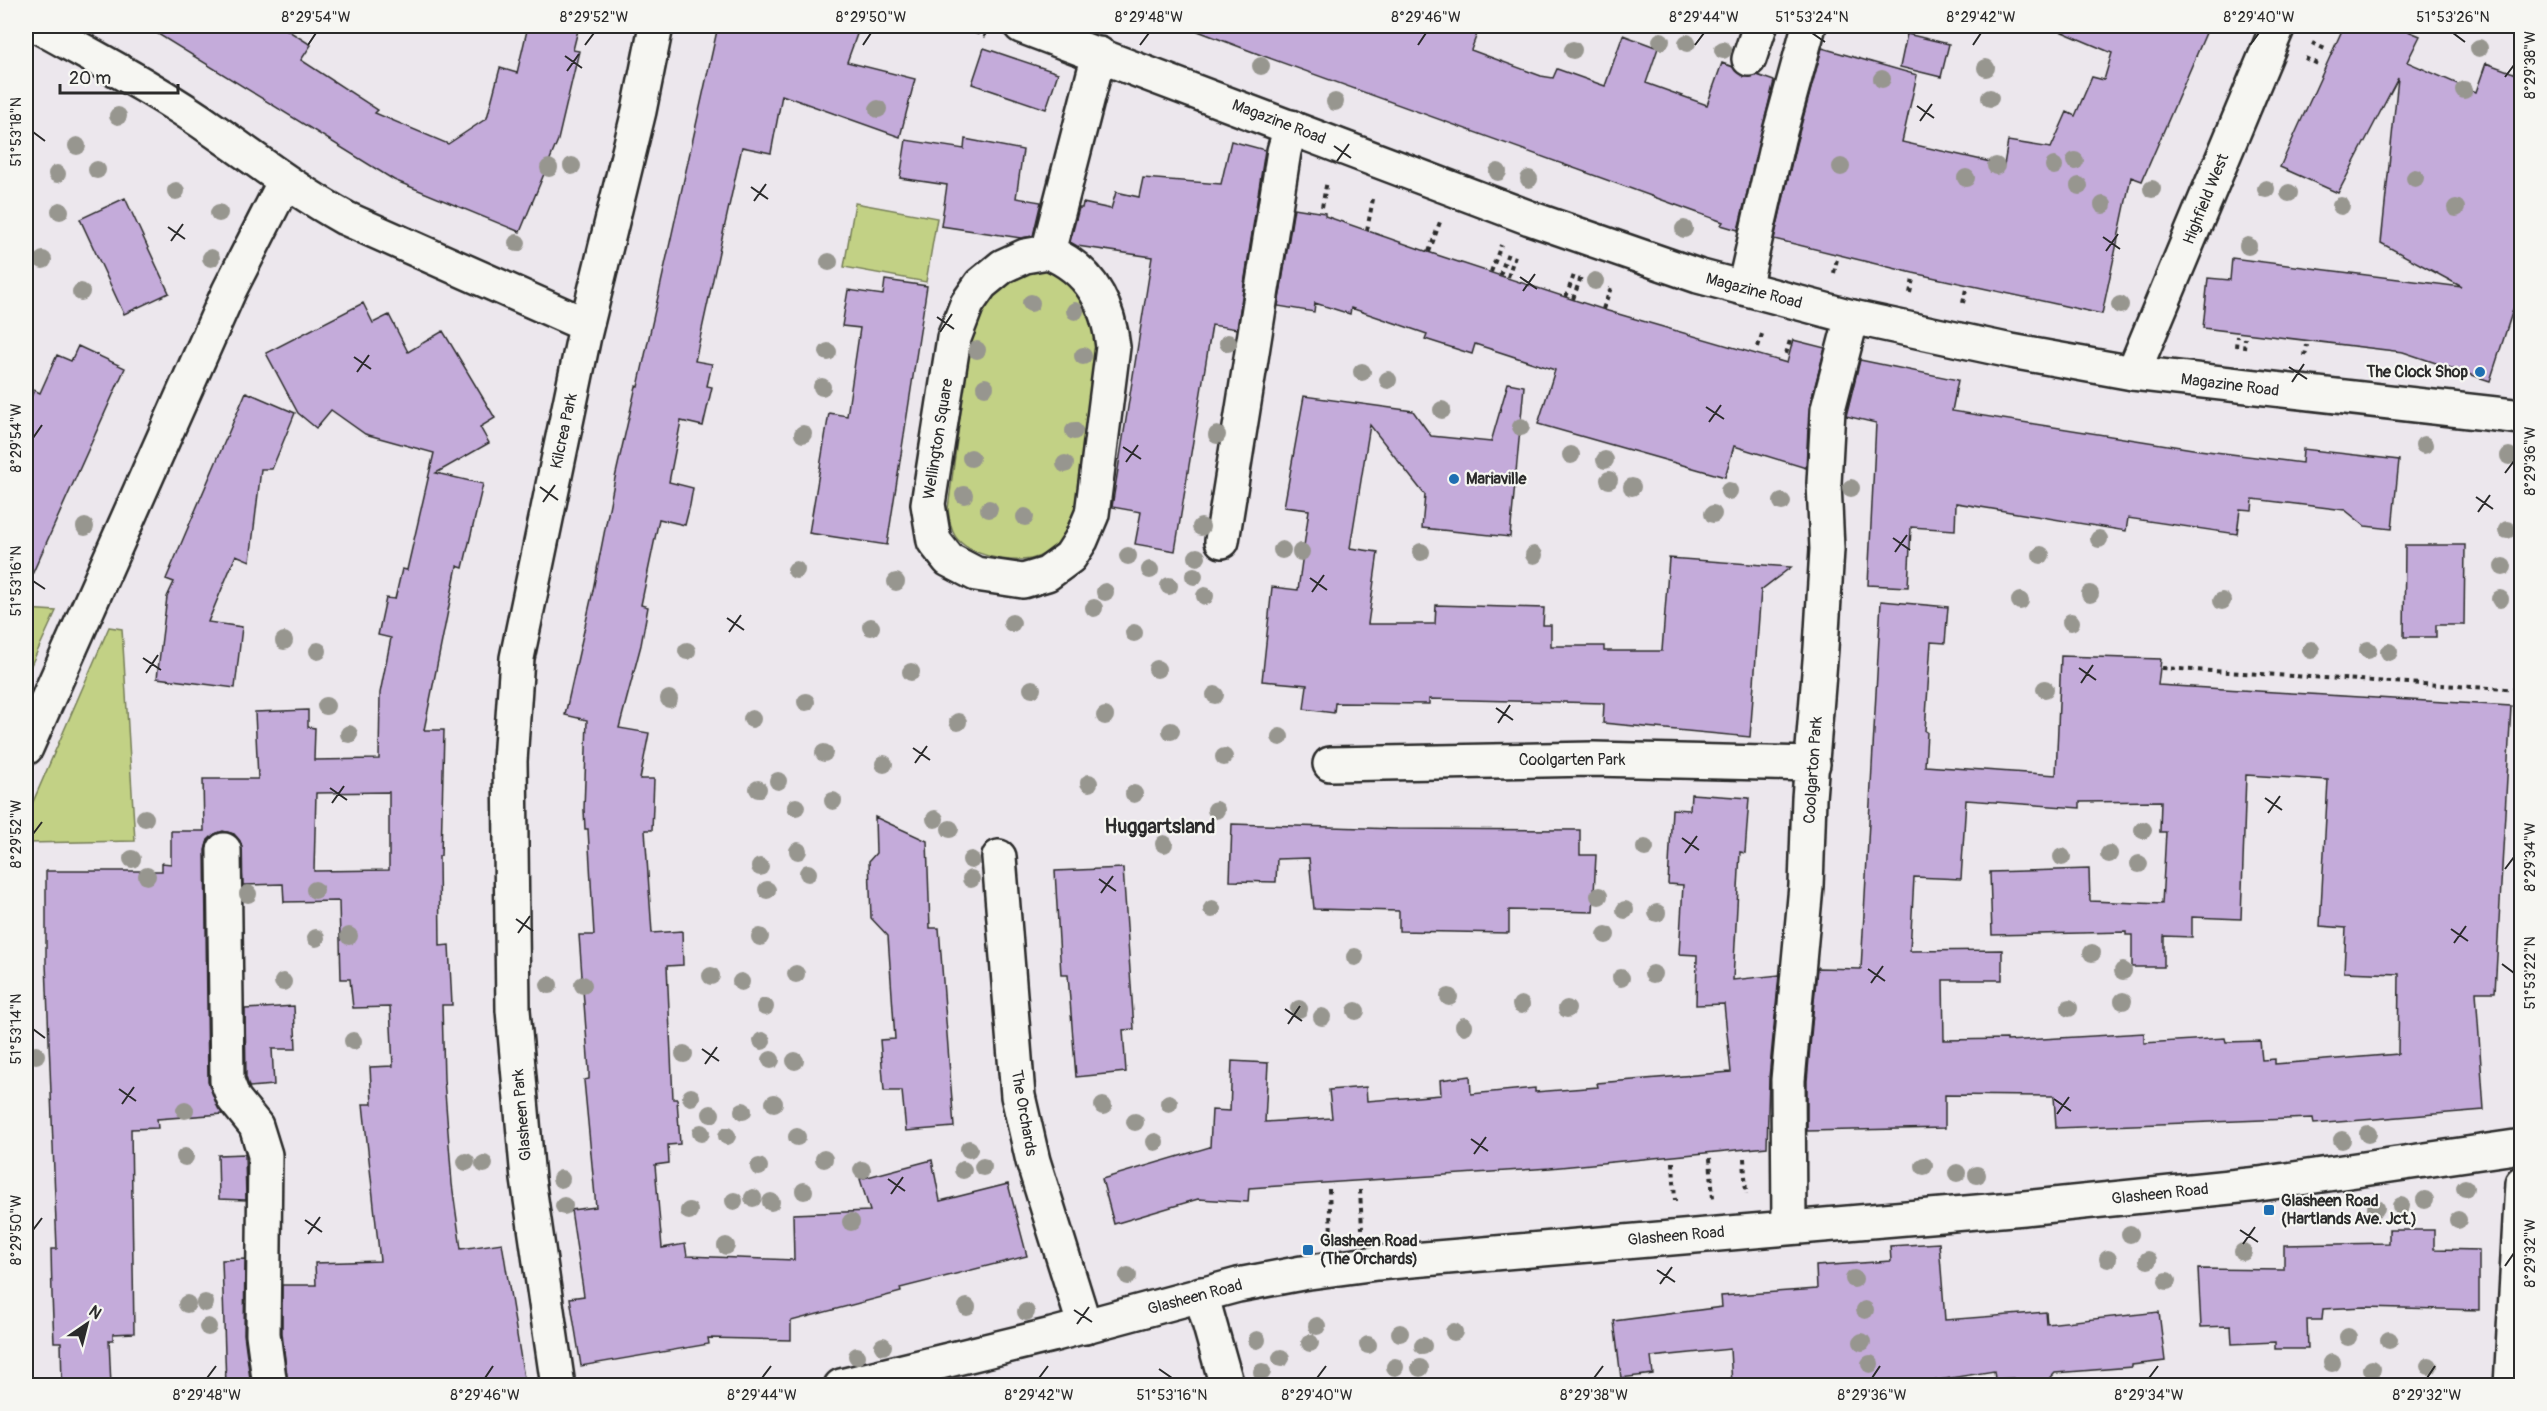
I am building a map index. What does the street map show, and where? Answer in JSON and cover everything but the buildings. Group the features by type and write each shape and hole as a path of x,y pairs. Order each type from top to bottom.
{"street":[{"path":"38,26 216,132 284,183 345,218 586,325"},
{"name":"Kilcrea Park","path":"511,843 510,761 517,658 586,325 639,111 656,26"},
{"name":"Magazine Road","path":"1021,26 1530,218 1698,276 1852,317 2011,351 2133,373 2522,417"},
{"path":"1749,59 1760,26"},
{"path":"1744,288 1778,140 1809,26"},
{"name":"Highfield West","path":"2133,373 2278,26"},
{"path":"1048,252 1099,54"},
{"path":"1221,541 1284,151 1291,127"},
{"path":"26,748 224,300 284,183"},
{"name":"Wellington Square","path":"1048,252 1065,259 1080,271 1099,293 1111,325 1113,347 1092,514 1081,540 1070,557 1047,574 1023,581 976,574 949,560 934,541 928,504 954,338 967,304 981,284 1003,266 1025,256 1048,252"},
{"name":"Coolgarton Park","path":"1789,1226 1788,1080 1806,885 1827,549 1824,483 1828,409 1852,317"},
{"name":"Coolgarten Park","path":"1330,764 1593,759 1813,764"},
{"name":"Glasheen Park","path":"511,843 513,1010 528,1179 558,1386"},
{"path":"224,850 227,1081 234,1099 256,1126 265,1155 263,1334 270,1386"},
{"name":"The Orchards","path":"999,856 1018,1096 1033,1161 1085,1327"},
{"name":"Glasheen Road","path":"842,1386 1085,1327 1201,1294 1291,1275 1377,1263 1789,1226 2024,1208 2259,1184 2522,1146"},
{"path":"2511,1386 2522,1183"},
{"path":"1201,1294 1227,1386"}],"path":[{"path":"1322,207 1328,177"},
{"path":"1367,230 1374,196"},
{"path":"1429,252 1440,220"},
{"path":"1491,272 1502,243"},
{"path":"1500,275 1510,246"},
{"path":"1508,277 1518,248"},
{"path":"1566,297 1576,269"},
{"path":"1573,299 1583,272"},
{"path":"1603,309 1613,282"},
{"path":"2162,668 2522,690"},
{"path":"1710,1158 1713,1206"},
{"path":"1744,1158 1747,1203"},
{"path":"1673,1162 1675,1208"},
{"path":"1329,1190 1332,1239"},
{"path":"1360,1191 1363,1236"}],"green space":[{"path":"855,203 937,218 926,282 844,267"},
{"path":"1038,267 1069,277 1098,328 1097,374 1077,516 1064,536 1046,553 1031,559 1011,560 976,552 958,540 950,523 948,509 972,327 987,299 1019,275"},
{"path":"26,609 56,611 26,676"},
{"path":"109,627 122,629 135,841 26,843 26,818"}],"place":[{"name":"The Clock Shop","path":"2480,372"},
{"name":"Mariaville","path":"1454,479"},
{"name":"Glasheen Road (Hartlands Ave. Jct.)","path":"2269,1210"},
{"name":"Glasheen Road (The Orchards)","path":"1308,1250"}],"district":[{"name":"Huggartsland","path":"1160,826"}]}
